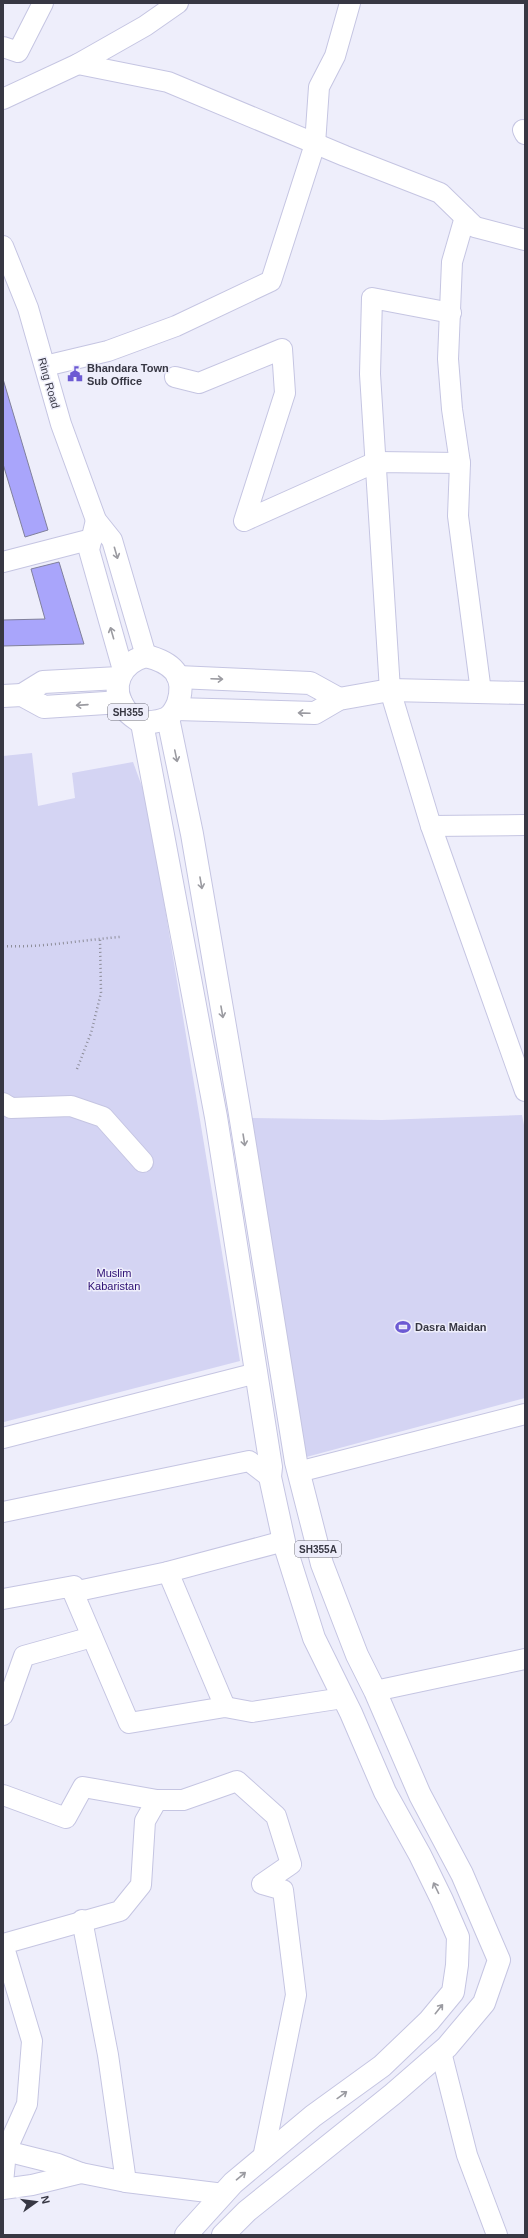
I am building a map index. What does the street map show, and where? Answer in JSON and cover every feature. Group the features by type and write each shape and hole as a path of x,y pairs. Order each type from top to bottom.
{"main road":[{"path":"121,674 135,659 146,656 163,660 178,677 181,694 172,713"},
{"name":"SH355","path":"12,695 43,682 121,674 118,693 121,702 126,710 142,723 172,713 315,713 339,700"},
{"path":"178,677 310,683 339,700 390,690 525,693"},
{"name":"SH355","path":"12,695 44,707 121,702"},
{"name":"SH355A","path":"172,713 298,1472 322,1564 357,1655 375,1691 420,1795 452,1856 499,1960 484,2003 441,2052 393,2094 246,2210 223,2235"},
{"name":"SH355A","path":"142,723 205,1057 257,1372 271,1467 270,1477 284,1541 314,1638 343,1698 385,1792 424,1863 458,1937 457,1965 453,1992 418,2032 382,2066 313,2116 233,2183 186,2235"},
{"path":"205,1057 229,1050"},
{"path":"270,1477 298,1472"},
{"path":"343,1698 375,1691"},
{"path":"424,1863 452,1856"},
{"path":"418,2032 441,2052"},
{"path":"224,2194 246,2210"}],"street":[{"path":"3,47 18,52 43,3"},
{"path":"3,99 78,64 145,26 178,3"},
{"path":"44,366 108,351 169,328 271,281 315,144 319,87 335,56 350,3"},
{"path":"78,64 168,82 315,144 440,193 475,227 525,240"},
{"path":"465,217 452,262 448,360 452,409 460,463 458,516 481,692"},
{"name":"Ring Road","path":"3,246 28,308 61,424 96,520 112,540 146,656"},
{"path":"451,313 372,298 370,374 390,690 431,826 525,1091"},
{"path":"175,377 199,383 282,349 285,393 244,521 376,462 460,463"},
{"path":"96,520 89,550 121,674"},
{"path":"3,562 92,539"},
{"path":"431,826 525,825"},
{"path":"3,1103 11,1108 71,1106 103,1117 143,1162"},
{"path":"3,1438 257,1372"},
{"path":"298,1472 525,1414"},
{"path":"3,1512 249,1462 270,1477"},
{"path":"73,1592 168,1572 284,1541"},
{"path":"168,1572 225,1707"},
{"path":"3,1599 74,1586 73,1592 129,1723 225,1707 252,1712 343,1698"},
{"path":"3,1714 24,1656 92,1637"},
{"path":"375,1691 525,1659"},
{"path":"3,1795 66,1818 83,1787 157,1800 183,1800 237,1781 276,1816 291,1864 262,1884 283,1890 296,1995 263,2158"},
{"path":"3,2183 4,2149 27,2104 32,2042 3,1944 82,1920 120,1911 141,1885 145,1821 157,1800"},
{"path":"82,1920 108,2055 126,2182"},
{"path":"441,2052 467,2155 497,2235"},
{"path":"4,2149 58,2164 80,2173 126,2182 224,2194"},
{"path":"3,2189 32,2185 80,2173"}],"path":[{"path":"3,946 30,947 120,937"},
{"path":"77,1069 91,1033 101,993 100,939"}],"green space":[{"name":"Muslim Kabaristan","path":"32,753 38,806 75,798 72,773 133,762 147,800 240,1361 4,1422 3,756"},
{"name":"Dasra Maidan","path":"522,1115 525,1130 525,1398 299,1459 252,1118 382,1120"}],"building":[{"path":"3,379 48,530 25,537 3,464"},
{"path":"59,562 84,644 3,646 3,620 45,619 31,569"}],"place":[{"name":"Bhandara Town Sub Office","path":"75,374"},
{"name":"Dasra Maidan","path":"403,1327"}]}
